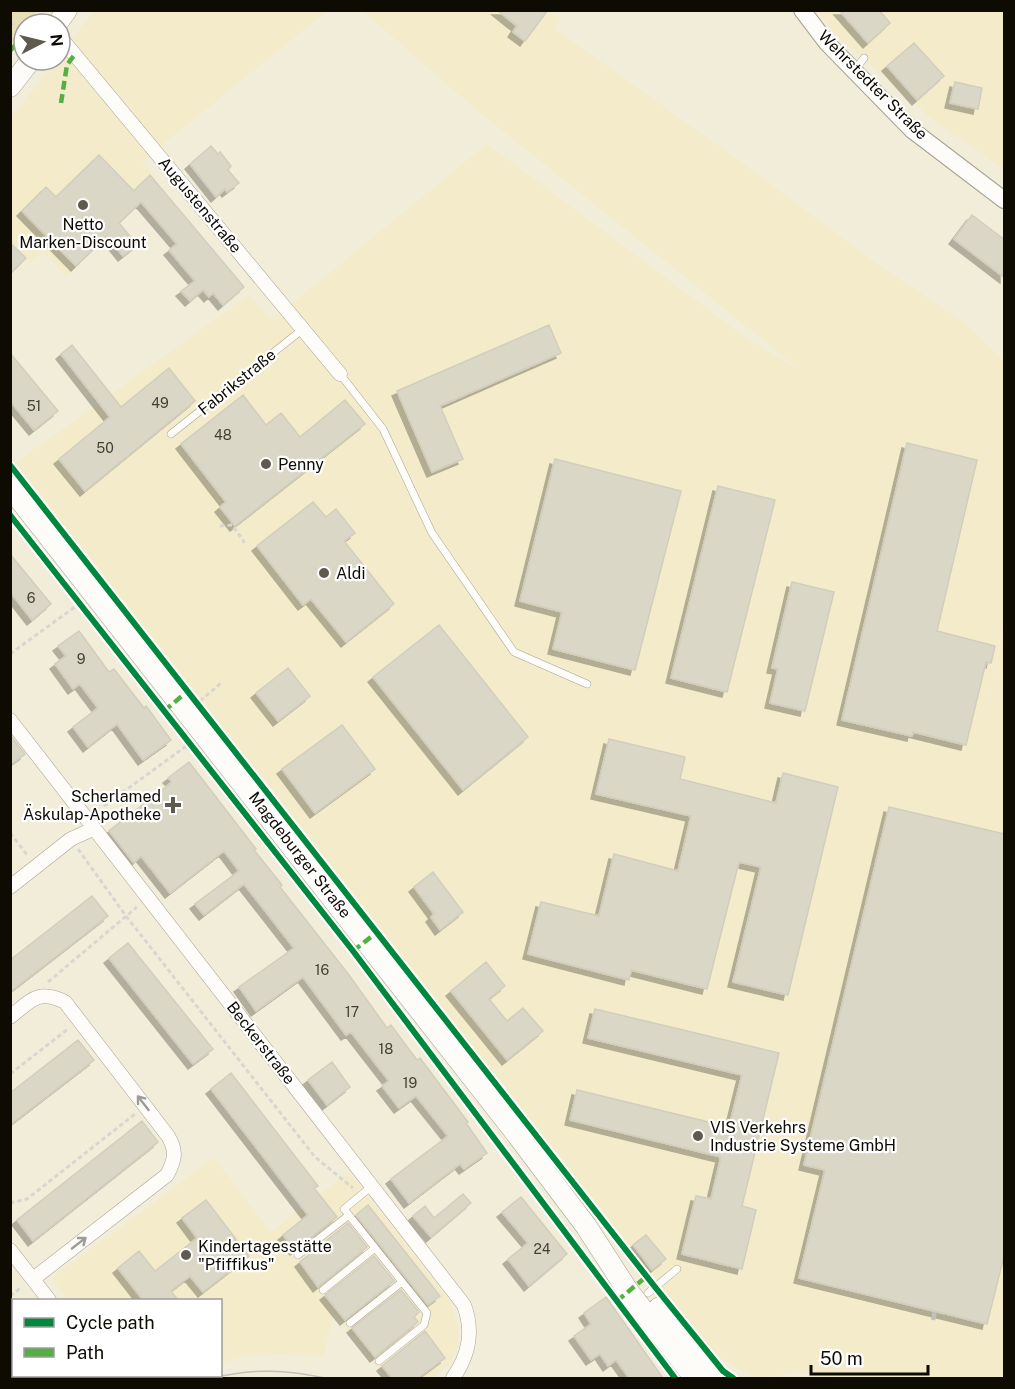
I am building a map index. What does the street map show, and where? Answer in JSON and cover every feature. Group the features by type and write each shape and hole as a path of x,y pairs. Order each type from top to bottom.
{"main road":[{"path":"10,87 22,72"},
{"name":"Magdeburger Straße","path":"10,487 438,1032 586,1226 628,1291 695,1378"},
{"name":"Magdeburger Straße","path":"586,1226 648,1293 714,1378"}],"street":[{"name":"Wehrstedter Straße","path":"802,10 827,43 859,64 912,130 1005,200"},
{"name":"Augustenstraße","path":"72,52 339,374"},
{"name":"Beckerstraße","path":"10,720 148,898 367,1190 464,1305 470,1322 469,1336 466,1352 453,1378"},
{"path":"10,887 71,839 93,828"},
{"path":"10,1017 33,999 43,995 65,1002 174,1147 174,1162 167,1175 33,1279"},
{"path":"10,1250 48,1299"}],"lane":[{"name":"Fabrikstraße","path":"171,434 303,329"},
{"path":"339,374 383,429 432,533 514,652 587,684"},
{"path":"367,1190 344,1209 427,1313 424,1325 380,1361"},
{"path":"298,1255 349,1215"},
{"path":"323,1290 375,1248"},
{"path":"648,1293 677,1269"},
{"path":"350,1323 402,1282"}],"path":[{"path":"220,526 232,525 244,543"},
{"path":"10,654 93,593"},
{"path":"197,704 221,683"},
{"path":"93,828 104,806 190,744"},
{"path":"10,832 36,867"},
{"path":"71,839 126,916 315,1157 367,1190"},
{"path":"43,995 45,984 148,898"},
{"path":"10,1074 79,1021"},
{"path":"10,1203 27,1199 144,1106"}],"shaded area":[{"path":"11,10 37,11 12,12 11,45"},
{"path":"94,11 327,11 142,161 159,185 66,277 43,251 30,262 11,243 10,119 47,72 72,72 72,39"},
{"path":"363,11 549,11 561,20 554,28 730,154 883,268 963,322 1004,360 1004,617 987,707 1004,629 1004,1378 826,1378 794,1372 770,1378 757,1378 704,1349 470,1051 328,863 14,464 249,295 272,320 487,144 750,341 802,371 472,106"},
{"path":"818,11 1004,11 1004,169 933,120 834,33"},
{"path":"214,1158 271,1232 349,1172 447,1297 458,1326 457,1347 448,1365 433,1378 386,1378 334,1313 323,1357 282,1354 245,1356 222,1363 222,1299 67,1299 52,1278"}],"building":[{"path":"497,10 548,10 525,41 513,32 517,26"},
{"path":"839,10 879,10 890,23 868,43"},
{"path":"914,43 944,76 917,100 887,66"},
{"path":"955,82 982,88 978,109 950,103"},
{"path":"211,146 218,154 220,152 231,166 228,170 239,183 227,192 225,189 216,197 190,164"},
{"path":"99,155 134,191 150,175 244,287 223,305 213,293 209,297 203,290 190,301 181,291 195,281 169,250 177,244 141,202 119,223 137,245 123,256 107,236 76,266 22,211 46,187 56,197"},
{"path":"972,215 1005,240 1005,278 954,239"},
{"path":"10,243 26,258 10,274"},
{"path":"549,325 561,353 440,406 463,459 432,472 397,391"},
{"path":"72,345 121,407 169,368 195,401 85,491 59,459 110,417 61,354"},
{"path":"10,353 58,411 34,430 10,401"},
{"path":"243,395 266,425 281,413 300,437 345,400 365,424 235,526 220,507 226,502 181,444"},
{"path":"907,443 977,460 937,631 995,646 991,663 986,662 966,745 913,732 912,736 842,720"},
{"path":"555,459 681,491 635,670 553,649 562,612 520,601"},
{"path":"718,486 775,500 727,692 671,678"},
{"name":"Aldi","path":"313,502 326,517 336,509 355,533 344,541 394,604 346,642 311,599 303,605 257,546"},
{"path":"10,554 51,604 32,620 10,592"},
{"path":"792,582 834,592 805,711 770,703 778,669 772,668"},
{"path":"439,625 528,737 463,790 373,677"},
{"path":"79,631 109,672 114,669 171,740 143,760 117,724 88,747 73,727 98,708 80,684 73,689 55,664 66,656 58,646"},
{"path":"288,668 310,696 278,721 256,693"},
{"path":"342,725 375,769 315,813 282,769"},
{"path":"10,735 25,754 10,765"},
{"path":"609,739 685,757 680,779 776,803 783,773 838,787 788,995 733,982 761,867 739,862 707,989 631,970 629,980 528,954 541,902 599,916 614,854 678,871 691,816 596,794"},
{"path":"189,762 387,1028 391,1025 417,1060 420,1058 468,1122 466,1123 487,1153 464,1169 460,1164 409,1203 391,1179 448,1136 416,1096 399,1108 382,1086 389,1081 351,1032 346,1035 303,977 256,1011 239,987 294,948 244,884 204,915 195,904 239,871 224,851 170,893 141,856 134,863 109,831 172,782 168,778"},
{"path":"889,807 1005,834 1005,1252 987,1324 799,1278 825,1170 804,1165"},
{"path":"433,872 463,912 440,930 431,917 434,914 414,887"},
{"path":"92,896 108,916 10,992 10,960"},
{"path":"128,943 213,1049 193,1064 109,958"},
{"path":"486,962 505,986 489,999 507,1021 523,1008 543,1031 507,1060 451,991"},
{"name":"VIS Verkehrs Industrie Systeme GmbH","path":"595,1009 779,1053 742,1206 756,1210 742,1269 682,1254 696,1196 711,1199 721,1157 570,1120 577,1090 729,1127 742,1075 588,1038"},
{"path":"78,1040 94,1060 10,1125 10,1093"},
{"path":"332,1062 350,1087 327,1105 308,1080"},
{"path":"231,1073 318,1186 314,1188 337,1217 295,1250 283,1235 308,1215 211,1089"},
{"path":"142,1121 158,1142 33,1241 17,1220"},
{"path":"463,1194 471,1203 431,1237 413,1216 425,1206 434,1218"},
{"path":"521,1197 567,1254 529,1286 508,1259 528,1243 502,1212"},
{"path":"206,1200 249,1256 203,1292 190,1276 171,1291 177,1299 142,1299 118,1268 139,1251 155,1271 197,1238 182,1218"},
{"path":"368,1205 440,1296 428,1305 356,1215"},
{"path":"348,1223 367,1247 318,1287 300,1262"},
{"path":"646,1235 666,1259 652,1270 633,1245"},
{"path":"374,1256 394,1281 345,1320 325,1295"},
{"path":"401,1290 419,1312 414,1317 418,1322 375,1357 352,1328"},
{"path":"606,1297 663,1378 629,1378 616,1360 608,1366 600,1354 591,1360 574,1336 591,1324 584,1313"},
{"path":"425,1331 445,1358 418,1378 392,1378 382,1366"}],"tram line":[{"path":"222,1376 270,1371 325,1378"},
{"path":"214,1378 219,1377"}],"railway":[{"path":"933,1320 935,1311"}],"marked path":[{"path":"61,103 67,65 75,54"},
{"path":"164,711 188,691"},
{"path":"353,951 376,933"},
{"path":"617,1301 647,1276"}],"cycle path":[{"path":"10,465 655,1287 723,1371 733,1378"},
{"path":"10,515 353,951 675,1378"}],"place":[{"name":"Netto Marken-Discount","path":"83,205"},
{"name":"Penny","path":"266,464"},
{"name":"Aldi","path":"324,573"},
{"name":"Scherlamed Äskulap-Apotheke","path":"173,805"},
{"name":"VIS Verkehrs Industrie Systeme GmbH","path":"698,1136"},
{"name":"Kindertagesstätte \"Pfiffikus\"","path":"186,1255"}]}
